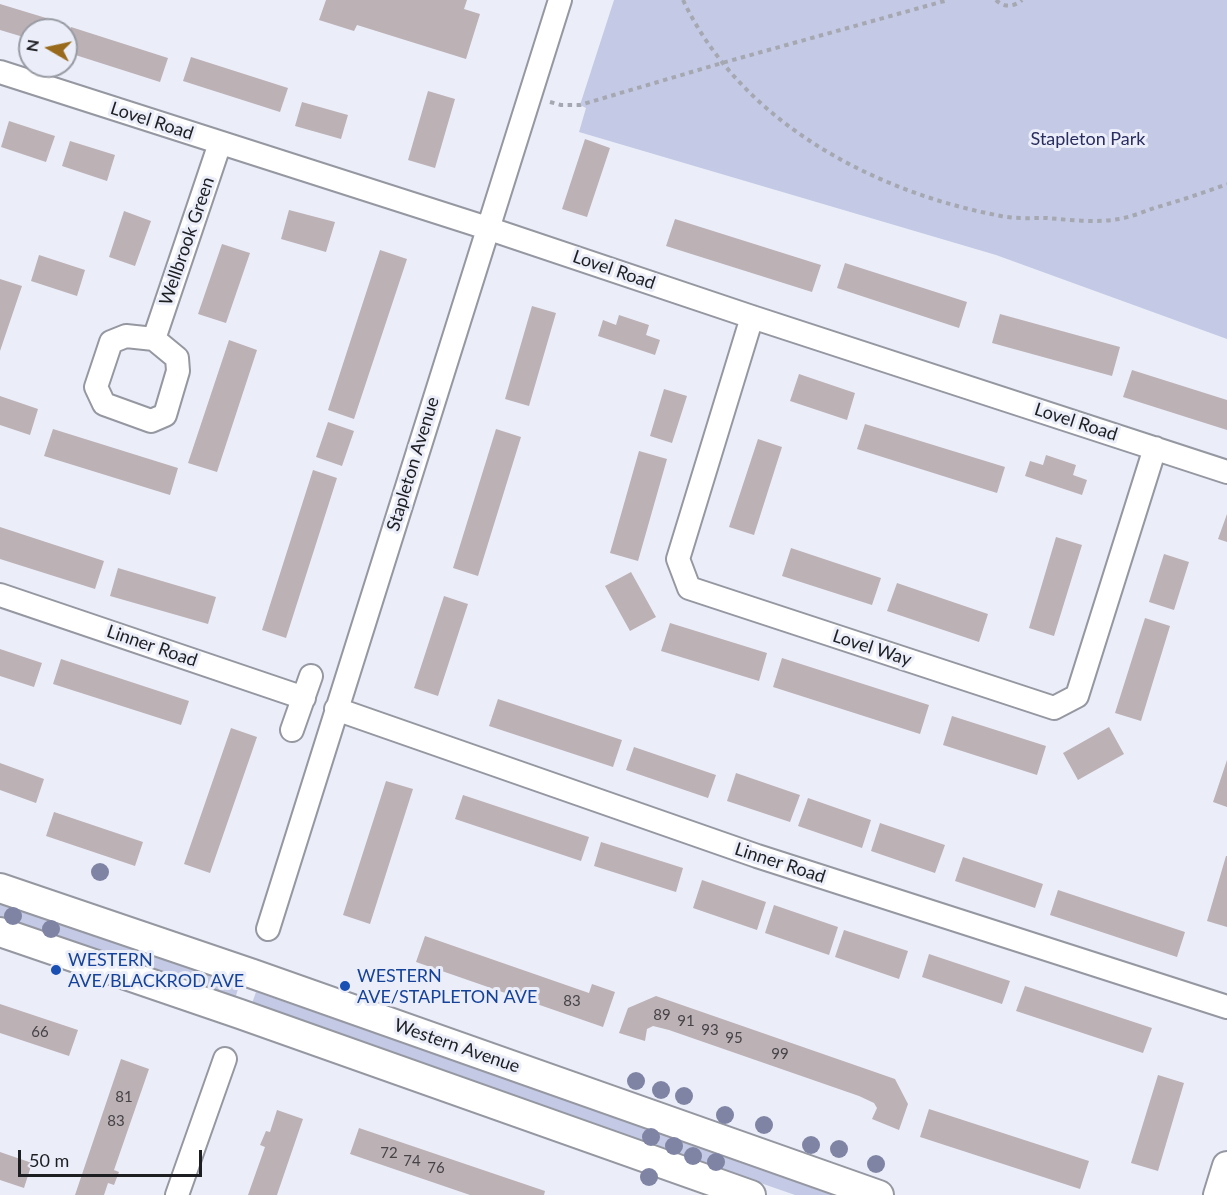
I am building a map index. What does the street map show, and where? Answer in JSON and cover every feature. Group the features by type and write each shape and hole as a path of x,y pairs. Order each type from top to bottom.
{"street":[{"name":"Stapleton Avenue","path":"268,929 560,0"},
{"name":"Lovel Road","path":"0,72 487,228 1227,472"},
{"name":"Wellbrook Green","path":"154,339 220,143"},
{"name":"Lovel Way","path":"752,317 678,558 689,588 1054,708 1077,696 1155,448"},
{"name":"Linner Road","path":"0,595 304,698"},
{"path":"292,730 311,676"},
{"name":"Linner Road","path":"336,709 757,856 1227,1007"},
{"name":"Western Avenue","path":"0,888 264,978 879,1195"},
{"path":"0,932 240,1014 751,1195"},
{"path":"177,1195 225,1059"},
{"path":"1218,1195 1227,1166"}],"path":[{"path":"683,0 690,16 722,63 740,84 782,121 847,164 898,187 1003,216 1077,220 1118,219 1227,184"},
{"path":"530,95 561,105 580,105 948,0"},
{"path":"996,0 1010,6 1022,0"}],"green space":[{"name":"Stapleton Park","path":"614,0 1227,0 1227,339 996,255 579,132 586,108 580,105"},
{"path":"0,903 239,986 234,1002 0,919"},
{"path":"256,992 842,1195 795,1195 251,1006"}],"building":[{"path":"326,0 467,0 464,9 480,14 466,59 357,25 354,31 319,20"},
{"path":"0,4 46,18 18,18 18,35 0,30"},
{"path":"78,29 168,58 160,82 78,56"},
{"path":"191,57 288,88 280,112 183,81"},
{"path":"428,91 455,99 435,168 408,160"},
{"path":"302,102 348,115 341,139 295,126"},
{"path":"9,121 55,136 46,162 1,147"},
{"path":"585,139 610,148 587,217 562,209"},
{"path":"70,141 115,155 107,181 62,166"},
{"path":"289,210 335,222 326,252 281,239"},
{"path":"124,211 151,221 135,266 109,257"},
{"path":"675,219 821,265 812,292 666,246"},
{"path":"222,244 250,253 226,323 198,314"},
{"path":"380,250 407,259 354,419 328,410"},
{"path":"39,255 85,270 77,296 31,281"},
{"path":"845,263 967,302 959,328 837,288"},
{"path":"0,279 22,286 0,351"},
{"path":"532,306 556,313 529,406 505,399"},
{"path":"1000,314 1120,347 1112,376 992,343"},
{"path":"619,315 649,325 646,335 660,340 655,355 598,336 603,320 616,325"},
{"path":"229,340 257,350 217,472 188,463"},
{"path":"1132,370 1227,400 1227,430 1123,397"},
{"path":"799,374 855,393 847,420 790,401"},
{"path":"664,389 687,396 672,443 650,436"},
{"path":"0,396 38,409 30,435 0,425"},
{"path":"328,422 354,431 342,466 316,457"},
{"path":"865,424 1005,467 997,493 857,449"},
{"path":"53,429 178,468 170,495 44,456"},
{"path":"496,429 521,437 478,576 453,568"},
{"path":"758,439 782,447 754,535 729,527"},
{"path":"639,451 667,459 638,561 610,553"},
{"path":"1046,455 1076,465 1073,475 1087,480 1082,495 1025,476 1030,461 1043,465"},
{"path":"313,470 337,478 286,638 262,630"},
{"path":"1227,514 1227,542 1218,539"},
{"path":"0,527 104,561 95,589 0,559"},
{"path":"1056,537 1082,545 1054,636 1029,628"},
{"path":"791,548 881,578 872,605 782,576"},
{"path":"1164,554 1189,562 1174,610 1149,602"},
{"path":"118,568 216,597 208,624 110,596"},
{"path":"631,572 656,617 630,631 605,586"},
{"path":"897,583 988,614 979,642 887,611"},
{"path":"444,596 468,604 438,696 414,688"},
{"path":"1145,618 1170,626 1141,721 1115,713"},
{"path":"670,623 767,653 759,681 661,651"},
{"path":"0,649 42,663 34,687 0,676"},
{"path":"782,658 929,705 920,734 773,687"},
{"path":"61,659 189,701 181,725 53,684"},
{"path":"498,699 622,740 613,767 489,726"},
{"path":"952,716 1046,746 1037,775 943,745"},
{"path":"1109,727 1124,754 1078,780 1063,753"},
{"path":"231,728 257,737 210,873 184,864"},
{"path":"634,747 716,775 708,798 626,770"},
{"path":"1227,760 1227,807 1213,802"},
{"path":"0,763 44,779 36,803 0,790"},
{"path":"736,773 800,795 790,822 727,801"},
{"path":"386,781 413,789 370,924 343,915"},
{"path":"463,795 589,837 581,861 455,819"},
{"path":"808,798 871,820 862,848 798,826"},
{"path":"54,812 143,842 135,866 46,836"},
{"path":"880,823 945,845 935,873 871,851"},
{"path":"601,842 683,868 676,892 594,866"},
{"path":"1227,856 1227,927 1207,921"},
{"path":"963,857 1043,884 1035,908 955,881"},
{"path":"702,880 766,902 757,930 693,908"},
{"path":"1058,890 1185,932 1177,957 1050,915"},
{"path":"774,905 838,927 829,955 765,933"},
{"path":"844,930 908,951 899,979 835,957"},
{"path":"425,936 589,993 592,984 615,992 603,1027 416,962"},
{"path":"929,954 1010,981 1002,1004 922,977"},
{"path":"1025,986 1152,1028 1143,1053 1016,1011"},
{"path":"656,996 895,1079 908,1104 899,1130 872,1119 877,1108 874,1103 859,1096 669,1030 653,1026 647,1029 645,1041 619,1033 628,1008"},
{"path":"0,1004 78,1030 69,1056 0,1033"},
{"path":"121,1059 149,1069 114,1170 119,1172 114,1185 108,1183 104,1195 75,1195"},
{"path":"1158,1075 1184,1083 1158,1171 1131,1163"},
{"path":"929,1109 1089,1161 1080,1189 920,1137"},
{"path":"277,1110 303,1119 277,1195 248,1195 265,1147 260,1145 266,1131 270,1132"},
{"path":"359,1128 545,1191 544,1195 470,1195 350,1154"},
{"path":"0,1152 32,1163 24,1188 0,1180"}],"place":[{"name":"WESTERN AVE/BLACKROD AVE","path":"56,970"},
{"name":"WESTERN AVE/STAPLETON AVE","path":"345,986"}]}
